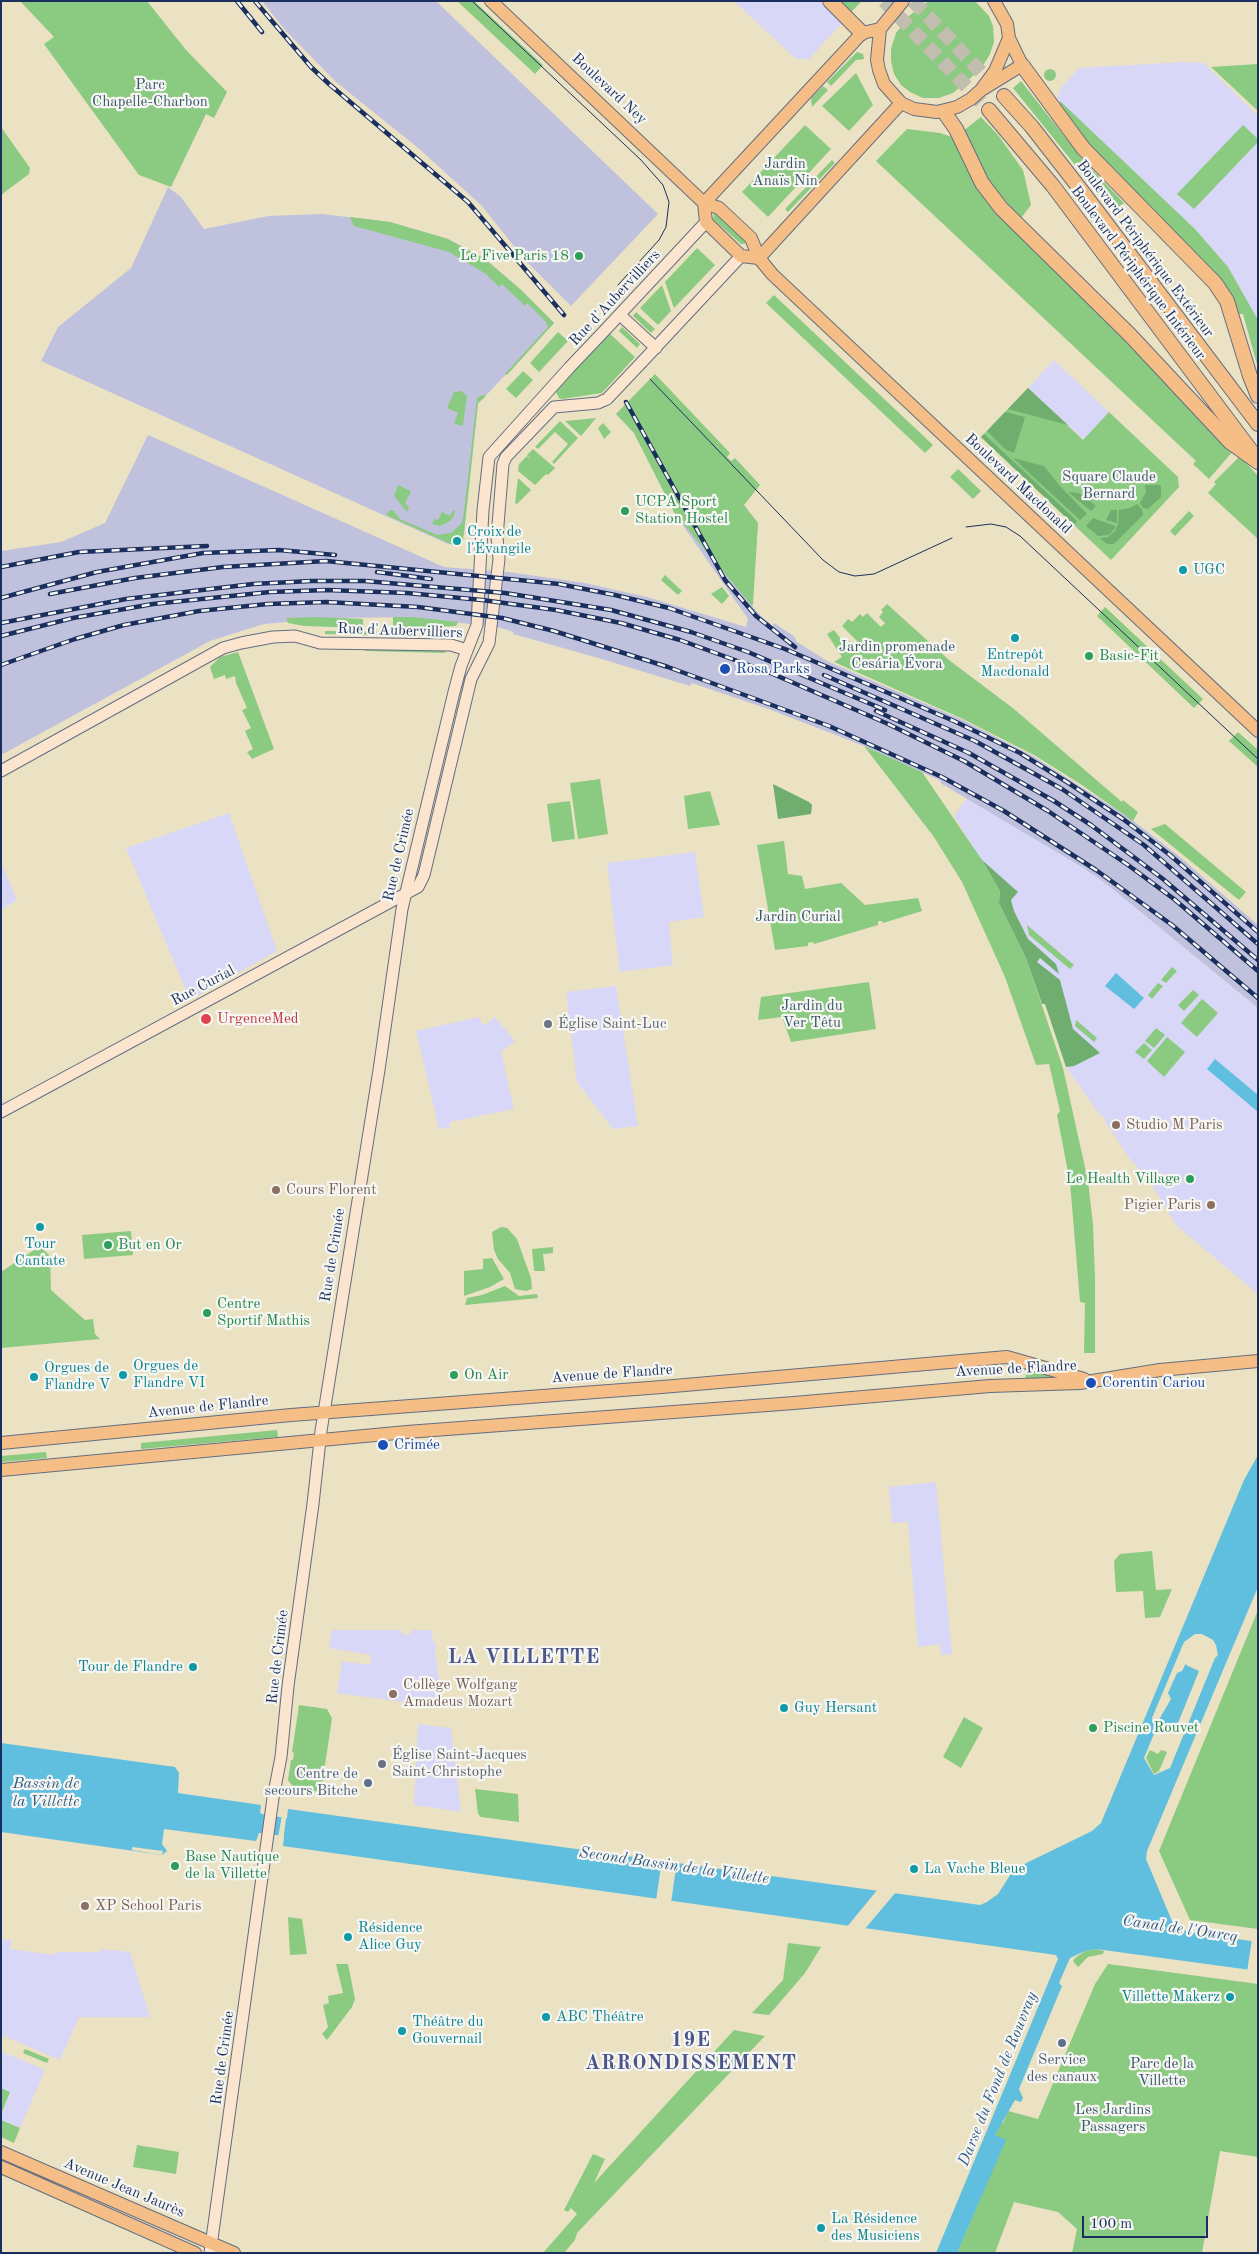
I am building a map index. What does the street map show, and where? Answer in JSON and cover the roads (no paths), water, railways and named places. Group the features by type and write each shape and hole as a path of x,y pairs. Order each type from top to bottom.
{"highway":[{"path":"830,1 862,34"},
{"path":"1022,65 1083,148 1215,283 1227,301 1258,396"},
{"name":"Boulevard Périphérique Extérieur","path":"1004,96 1032,127 1081,190 1258,424"},
{"name":"Boulevard Périphérique Intérieur","path":"989,110 1053,186 1258,461"},
{"path":"944,112 956,129 982,184 1001,208 1130,335 1230,442 1258,461"}],"main road":[{"name":"Boulevard Ney","path":"491,1 704,203"},
{"path":"903,1 880,29 877,47 879,70 884,84 901,103 914,109 944,112 957,107 1022,65 1009,38 1007,24 994,1"},
{"path":"880,29 862,34 704,203 706,222 741,256 759,258 901,103"},
{"path":"862,34 877,47"},
{"path":"981,90 994,71 1009,38"},
{"name":"Boulevard Macdonald","path":"704,203 719,208 751,238 759,258 772,274 1258,731"},
{"name":"Rue d'Aubervilliers","path":"1,771 223,648 272,637 295,636 320,643 451,645 467,650 477,625 483,510 490,458 569,368 706,222"},
{"path":"620,315 656,348 741,256"},
{"name":"Rue de Crimée","path":"418,887 424,875 471,679 488,643 498,567 499,507 503,464 506,457 554,408 598,403 607,399 656,348"},
{"name":"Rue de Crimée","path":"211,2248 271,1812 281,1757 323,1412 406,892 454,692 467,650"},
{"name":"Rue Curial","path":"1,1112 418,887"},
{"name":"Avenue de Flandre","path":"1,1443 323,1412 654,1388 1007,1357 1090,1380"},
{"path":"1090,1380 1160,1370 1258,1361"},
{"name":"Avenue de Flandre","path":"1,1470 320,1440 990,1386 1080,1383 1090,1380"},
{"name":"Avenue Jean Jaurès","path":"1,2152 211,2248 234,2253"},
{"name":"Avenue Jean Jaurès","path":"1,2167 195,2253"}],"water":[{"path":"1116,973 1144,998 1134,1009 1105,986"},
{"path":"1215,1059 1258,1095 1258,1112 1207,1069"},
{"path":"1258,1455 1258,1587 1147,1851 1146,1859 1174,1926 1189,1932 1258,1942 1258,1971 1096,1949 1085,1951 1070,1958 1059,1983 1062,1986 1019,2089 1023,2098 1021,2102 1015,2100 995,2135 1006,2140 957,2253 936,2253 1058,1959 1056,1955 283,1846 284,1836 259,1833 256,1841 164,1829 162,1844 167,1851 162,1855 1,1832 1,1743 175,1767 179,1773 178,1793 261,1805 260,1813 265,1815 287,1818 288,1809 980,1905 998,1894 1014,1869 1092,1831 1101,1823 1244,1480","holes":["1195,1634 1202,1634 1213,1640 1218,1655 1215,1658 1170,1768 1154,1775 1144,1758 1156,1729 1152,1718 1184,1642"]},
{"path":"1186,1663 1186,1665 1199,1671 1174,1733 1159,1727 1157,1723 1171,1699 1168,1693 1177,1673 1182,1671"}],"tunnel":[{"path":"884,1 989,110"},
{"path":"913,1 1004,96"}],"tram line":[{"path":"472,1 641,160 663,185 669,202 666,227 659,240 618,285"},
{"path":"650,379 823,560 839,572 855,576 874,574 952,538"},
{"path":"966,527 991,524 1006,527 1020,536 1258,759"}],"railway":[{"path":"237,1 262,32"},
{"path":"255,1 311,67 329,84 468,202 564,315"},
{"path":"626,402 725,580 756,616 795,647"},
{"path":"1,567 79,552 207,546"},
{"path":"1,598 97,572 203,553 279,550 335,555"},
{"path":"50,594 135,578 223,567 326,561 559,584 669,608 785,649 954,721 1020,753 1123,819 1170,855 1258,932"},
{"path":"377,572 431,579"},
{"path":"1,623 126,599 253,584 365,581 505,593 611,610 691,632 748,652 885,710"},
{"path":"1,636 73,618 153,604 270,592 327,590 407,593 482,600 556,610 621,623 680,640 773,674 886,723 964,761 1048,811 1128,865 1174,899 1258,971"},
{"path":"1,665 75,639 124,625 199,611 268,604 326,602 418,607 502,618 554,631 668,667 829,726 942,777 1004,811 1096,870 1172,925 1258,998"},
{"path":"824,675 975,741 1062,789 1144,845 1258,944"},
{"path":"876,711 969,753 1054,801 1091,825 1163,879 1258,960"}],"place":[{"name":"Le Five Paris 18","path":"579,256"},
{"name":"UCPA Sport Station Hostel","path":"625,511"},
{"name":"Croix de l'Évangile","path":"457,541"},
{"name":"UGC","path":"1183,570"},
{"name":"Entrepôt Macdonald","path":"1015,638"},
{"name":"Basic-Fit","path":"1089,656"},
{"name":"Rosa Parks","path":"725,669"},
{"name":"UrgenceMed","path":"206,1019"},
{"name":"Église Saint-Luc","path":"548,1024"},
{"name":"Studio M Paris","path":"1116,1125"},
{"name":"Le Health Village","path":"1190,1179"},
{"name":"Cours Florent","path":"276,1190"},
{"name":"Pigier Paris","path":"1211,1205"},
{"name":"Tour Cantate","path":"40,1227"},
{"name":"But en Or","path":"108,1245"},
{"name":"Centre Sportif Mathis","path":"207,1313"},
{"name":"Orgues de Flandre VI","path":"123,1375"},
{"name":"On Air","path":"454,1375"},
{"name":"Orgues de Flandre V","path":"34,1377"},
{"name":"Corentin Cariou","path":"1091,1383"},
{"name":"Crimée","path":"383,1445"},
{"name":"Tour de Flandre","path":"193,1667"},
{"name":"Collège Wolfgang Amadeus Mozart","path":"393,1694"},
{"name":"Guy Hersant","path":"784,1708"},
{"name":"Piscine Rouvet","path":"1093,1728"},
{"name":"Église Saint-Jacques Saint-Christophe","path":"382,1764"},
{"name":"Centre de secours Bitche","path":"368,1783"},
{"name":"Base Nautique de la Villette","path":"175,1866"},
{"name":"La Vache Bleue","path":"914,1869"},
{"name":"XP School Paris","path":"85,1906"},
{"name":"Résidence Alice Guy","path":"348,1937"},
{"name":"Villette Makerz","path":"1230,1997"},
{"name":"ABC Théâtre","path":"546,2017"},
{"name":"Théâtre du Gouvernail","path":"402,2031"},
{"name":"Service des canaux","path":"1062,2043"},
{"name":"La Résidence des Musiciens","path":"821,2228"}],"district":[{"name":"LA VILLETTE","path":"524,1658"},
{"name":"19E ARRONDISSEMENT","path":"691,2052"}],"park label":[{"name":"Parc Chapelle-Charbon","path":"150,94"},
{"name":"Jardin Anaïs Nin","path":"785,172"},
{"name":"Square Claude Bernard","path":"1109,486"},
{"name":"Jardin promenade Cesária Évora","path":"897,656"},
{"name":"Jardin Curial","path":"798,917"},
{"name":"Jardin du Ver Têtu","path":"812,1014"},
{"name":"Parc de la Villette","path":"1162,2072"},
{"name":"Les Jardins Passagers","path":"1113,2118"}],"water label":[{"name":"Bassin de la Villette","path":"46,1793"},
{"name":"Second Bassin de la Villette","path":"674,1866"},
{"name":"Canal de l'Ourcq","path":"1180,1929"},
{"name":"Darse du Fond de Rouvray","path":"998,2079"}]}
